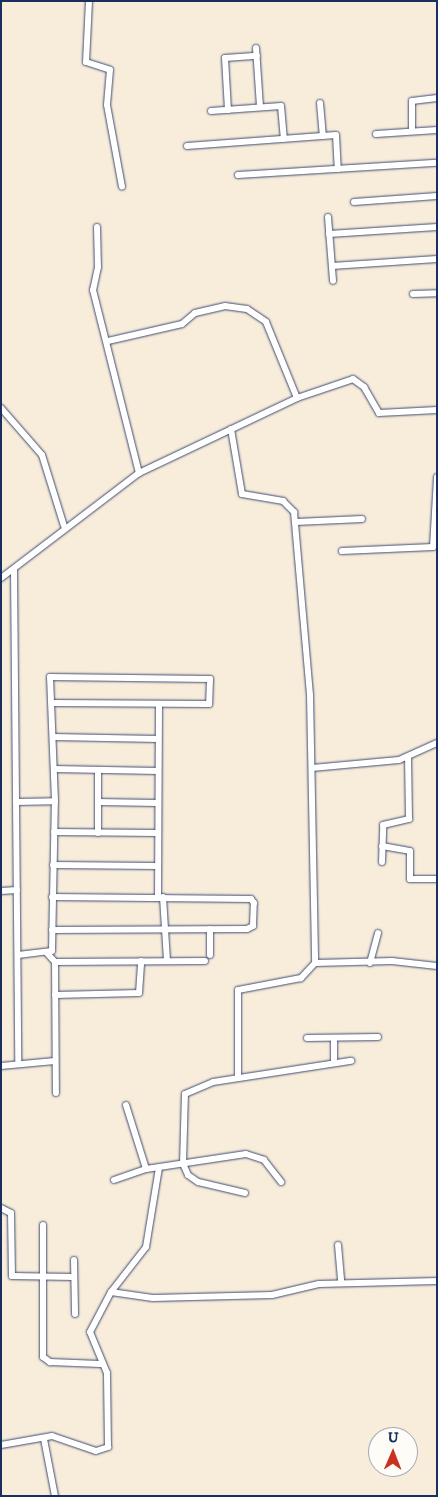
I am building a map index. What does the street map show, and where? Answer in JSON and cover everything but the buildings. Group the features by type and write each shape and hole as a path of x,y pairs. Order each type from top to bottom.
{"street":[{"path":"89,1 86,62 110,70 107,105 122,187"},
{"path":"256,48 260,108"},
{"path":"228,110 224,58 256,56"},
{"path":"412,131 412,101 437,98"},
{"path":"320,103 323,136"},
{"path":"211,112 281,106 284,139"},
{"path":"376,134 437,130"},
{"path":"187,146 336,135 338,169"},
{"path":"238,175 437,163"},
{"path":"354,202 437,196"},
{"path":"328,217 334,281"},
{"path":"97,227 98,267 93,290 108,341 139,473"},
{"path":"329,234 437,227"},
{"path":"332,266 437,259"},
{"path":"412,294 437,293"},
{"path":"108,341 182,324 195,313 226,306 247,309 266,322 297,398"},
{"path":"1,578 14,570 64,526 139,473 297,398 349,379 364,387 379,413 437,410"},
{"path":"1,408 42,455 64,526"},
{"path":"231,429 242,494 283,501 291,505 296,522 305,606 312,768 315,963 301,978 238,990 238,1078"},
{"path":"342,551 433,547 437,477"},
{"path":"296,522 362,519"},
{"path":"14,570 18,1063"},
{"path":"18,955 47,953 52,950 54,769 53,703 50,677 210,679 210,703 53,703"},
{"path":"159,704 157,866 167,961"},
{"path":"53,737 158,739"},
{"path":"312,768 408,758 437,743"},
{"path":"382,862 385,823 409,819 408,758"},
{"path":"54,769 158,772"},
{"path":"98,771 98,833"},
{"path":"16,802 54,801"},
{"path":"98,802 157,804"},
{"path":"54,832 157,833"},
{"path":"382,846 410,851 410,879 437,879"},
{"path":"53,865 157,866"},
{"path":"1,891 17,890"},
{"path":"52,897 160,897 254,900 252,928 52,930"},
{"path":"210,929 210,955"},
{"path":"370,963 378,933"},
{"path":"47,953 55,962 56,1093"},
{"path":"55,995 139,993 141,961"},
{"path":"55,962 205,961"},
{"path":"315,963 437,966"},
{"path":"306,1038 378,1037"},
{"path":"334,1038 334,1063"},
{"path":"1,1066 55,1061"},
{"path":"245,1193 194,1180 183,1164 185,1094 191,1088 238,1078 351,1061"},
{"path":"126,1105 146,1169"},
{"path":"114,1180 146,1169 253,1154 264,1160 281,1182"},
{"path":"1,1445 56,1436 100,1452 108,1447 107,1373 90,1332 110,1292 146,1247 159,1168"},
{"path":"1,1208 11,1213 10,1272 17,1278 74,1277"},
{"path":"44,1225 43,1357 50,1362 100,1364"},
{"path":"338,1245 341,1283"},
{"path":"74,1260 75,1314"},
{"path":"110,1292 159,1298 272,1295 341,1283 436,1282"},
{"path":"44,1439 49,1483 55,1496"}]}
